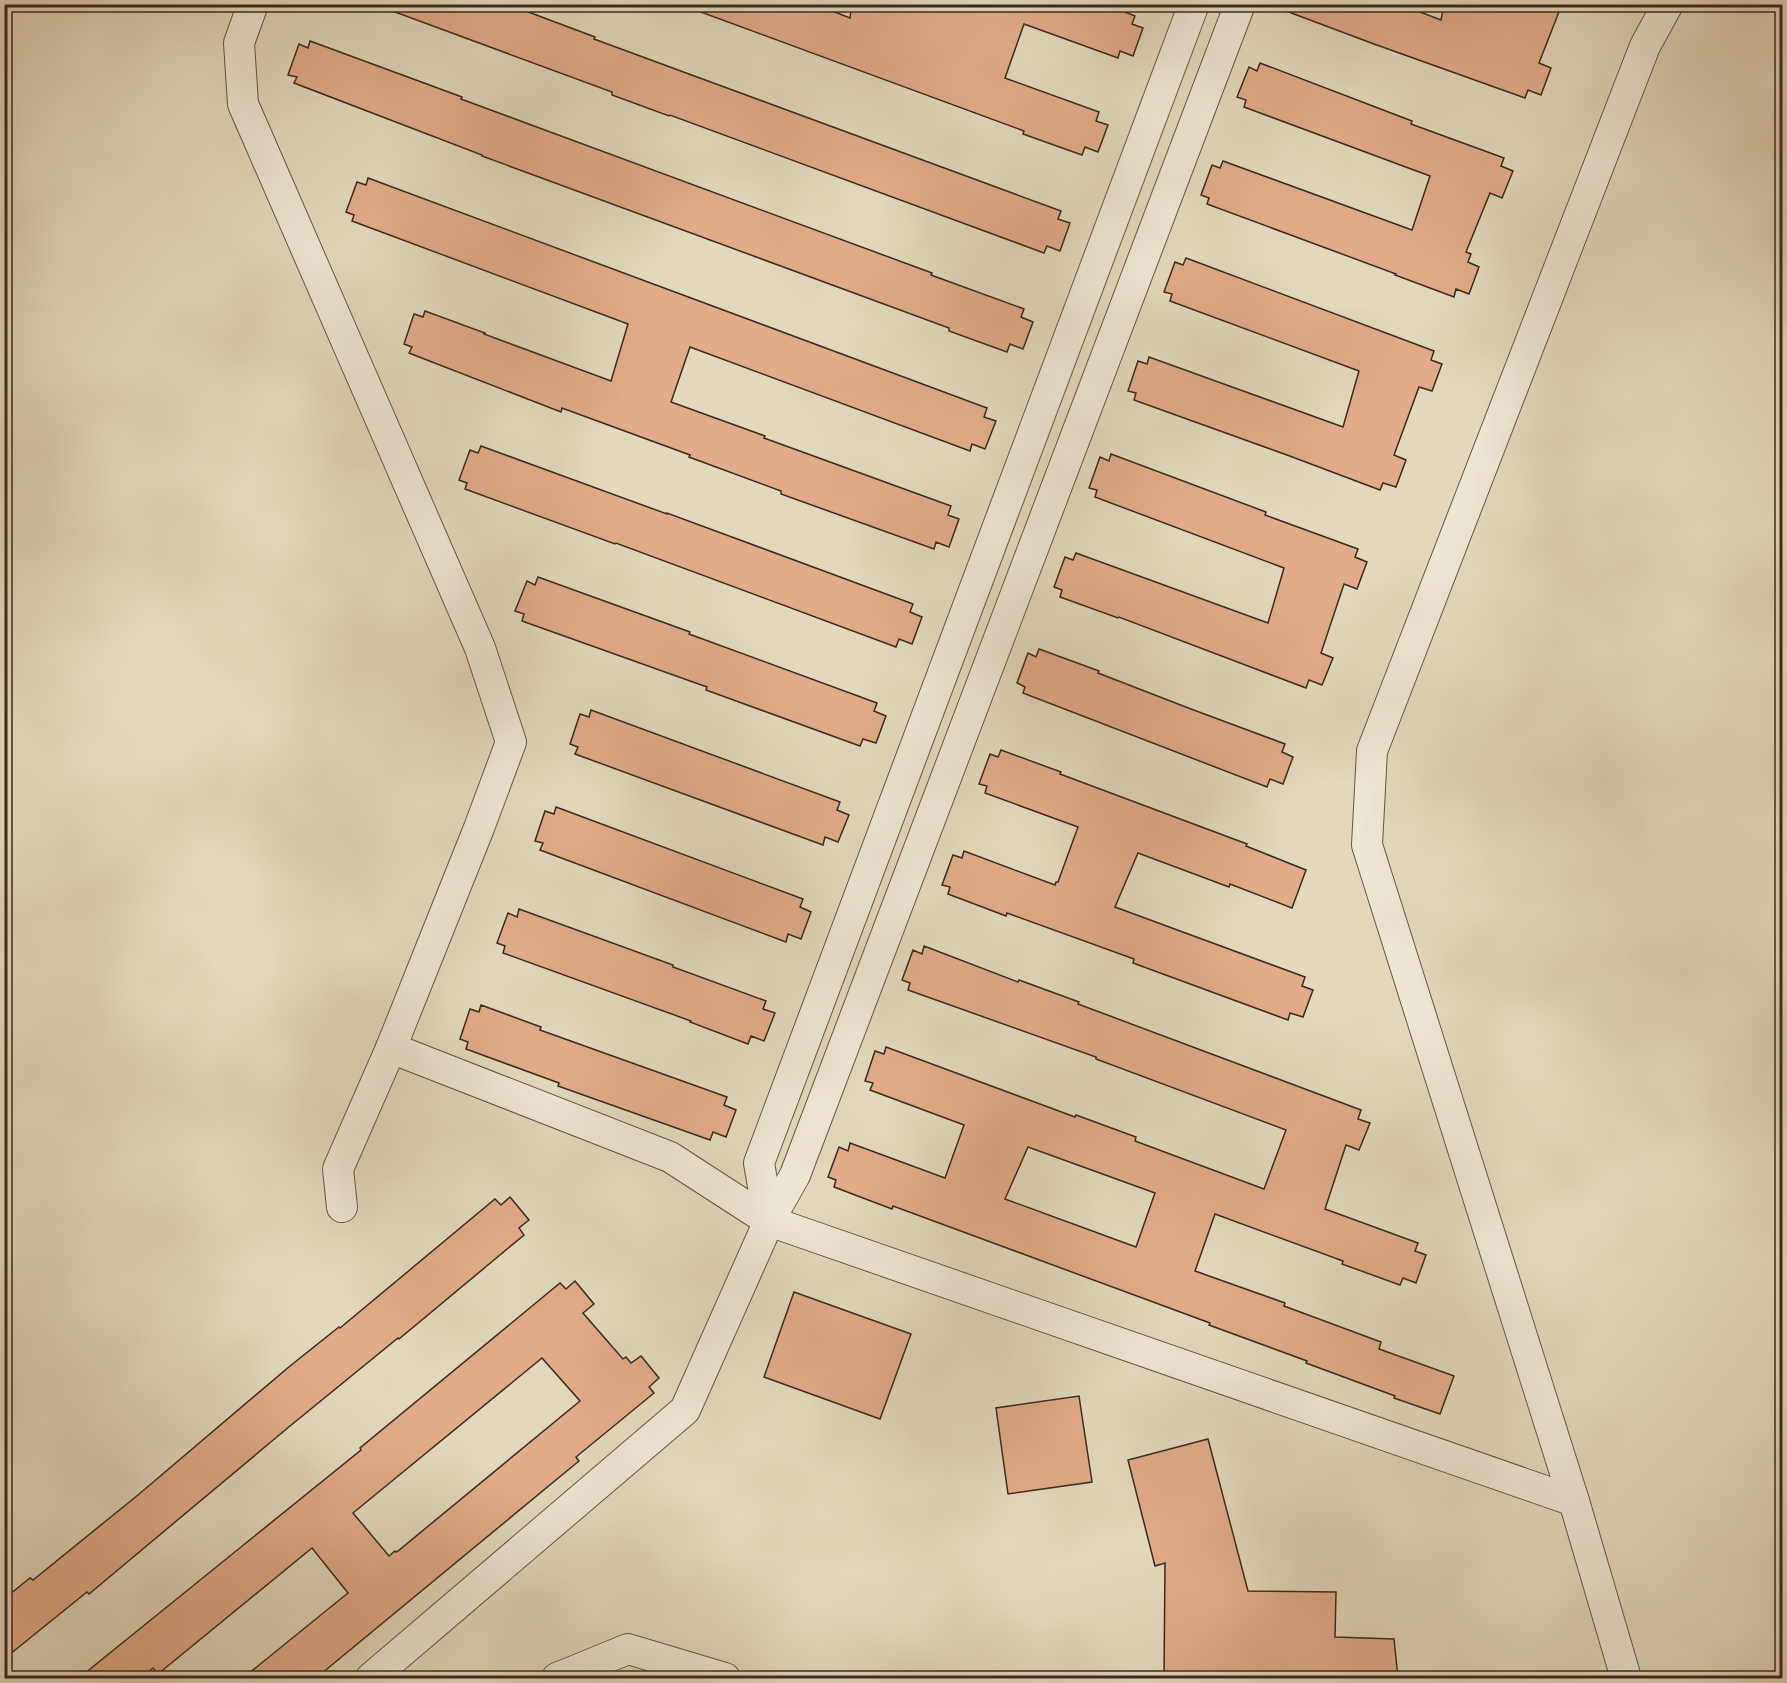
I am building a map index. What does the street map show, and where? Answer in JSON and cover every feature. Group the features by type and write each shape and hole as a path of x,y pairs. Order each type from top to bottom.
{"street":[{"path":"253,4 239,43 243,104 480,648 511,742 391,1048 338,1169 342,1207"},
{"path":"769,1221 759,1163 1194,4"},
{"path":"371,1678 685,1410 769,1221 795,1175 1240,4"},
{"path":"1626,1678 1574,1501 1367,845 1372,751 1644,46 1668,4"},
{"path":"391,1048 670,1157 769,1221 1574,1501"},
{"path":"557,1678 628,1649 725,1678"}],"building":[{"path":"384,4 507,4 595,37 594,39 1061,211 1058,219 1070,223 1060,251 1047,246 1044,253 612,95 612,92 384,8"},
{"path":"691,4 814,4 850,18 852,4 1105,4 1135,16 1132,24 1143,28 1133,56 1120,51 1118,58 1024,24 1005,78 1099,112 1096,121 1108,125 1098,152 1085,147 1082,155 1023,134 1024,131 690,8"},
{"path":"1279,4 1399,4 1441,20 1444,4 1562,4 1539,63 1551,68 1541,95 1528,90 1525,98 1278,8"},
{"path":"310,41 1024,309 1021,317 1033,322 1023,349 1010,344 1007,352 949,331 949,328 482,156 294,83 297,77 288,75 299,44 308,48"},
{"path":"1260,63 1412,121 1411,124 1504,158 1501,166 1513,171 1502,198 1490,193 1466,252 1471,254 1468,262 1479,267 1469,294 1456,289 1454,297 1207,204 1209,198 1201,195 1212,165 1220,168 1223,161 1412,230 1430,176 1244,107 1246,100 1237,97 1249,67 1257,71"},
{"path":"368,178 987,408 984,417 996,421 985,449 972,444 970,451 690,347 671,402 951,506 948,515 959,519 949,547 936,542 934,549 781,494 781,491 689,457 690,455 562,408 561,412 409,353 412,347 404,344 414,314 423,317 425,311 611,381 628,324 352,221 354,215 346,212 357,182 366,185"},
{"path":"1186,258 1434,351 1431,360 1442,364 1432,391 1419,387 1394,455 1406,460 1396,487 1383,483 1380,490 1134,400 1136,393 1128,391 1138,361 1147,364 1149,357 1343,427 1359,371 1170,301 1172,294 1164,292 1175,262 1183,265"},
{"path":"481,446 913,604 910,612 922,617 912,644 899,639 896,647 465,489 467,483 459,480 470,450 478,453"},
{"path":"1111,454 1358,549 1355,557 1367,562 1357,589 1344,584 1321,653 1333,658 1322,685 1309,680 1306,688 1060,597 1062,590 1054,587 1065,557 1073,560 1076,553 1268,623 1284,568 1095,497 1097,490 1089,488 1100,457 1109,461"},
{"path":"538,577 877,703 874,711 886,716 876,743 863,739 860,746 706,690 707,687 522,621 524,614 515,611 527,581 535,585"},
{"path":"1039,649 1285,744 1282,752 1293,757 1283,784 1270,779 1267,787 1023,693 1025,687 1017,683 1028,653 1036,657"},
{"path":"591,710 840,802 837,810 849,815 838,842 825,837 823,845 575,754 578,747 570,744 580,714 589,717"},
{"path":"1001,750 1247,844 1246,846 1306,870 1292,908 1138,853 1115,907 1305,977 1302,986 1313,990 1303,1017 1290,1013 1288,1020 1133,963 1134,959 948,894 950,887 942,885 953,855 962,858 964,851 1055,885 1058,882 1078,827 985,793 987,786 979,784 990,754 998,757"},
{"path":"556,807 803,899 800,907 811,912 801,939 788,934 786,942 540,850 543,843 535,841 545,811 554,814"},
{"path":"519,909 766,1001 763,1009 775,1013 764,1041 751,1036 748,1044 503,953 505,946 497,943 508,913 517,917"},
{"path":"924,946 1018,982 1019,980 1079,1002 1078,1004 1361,1110 1358,1119 1370,1123 1359,1150 1346,1145 1325,1209 1418,1243 1415,1251 1426,1255 1416,1283 1403,1278 1400,1285 1342,1264 1343,1261 1215,1214 1195,1271 1285,1303 1284,1306 1381,1342 1379,1349 1454,1376 1440,1414 1209,1325 1210,1323 893,1206 892,1209 834,1187 836,1180 828,1177 839,1147 848,1151 850,1143 945,1178 964,1125 870,1090 873,1083 865,1081 875,1051 884,1054 886,1047 1075,1117 1076,1115 1136,1137 1135,1141 1264,1189 1286,1130 1096,1059 1096,1057 908,990 910,983 902,980 913,950 922,954","holes":["1028,1147 1155,1193 1136,1247 1005,1199"]},
{"path":"481,1005 541,1027 540,1030 727,1097 724,1105 736,1110 726,1137 713,1132 710,1140 558,1086 559,1083 466,1049 468,1042 460,1039 470,1009 479,1012"},
{"path":"510,1197 529,1220 519,1228 524,1235 89,1594 87,1592 4,1659 4,1599 30,1578 33,1580 138,1495 290,1366 340,1328 495,1199 501,1205"},
{"path":"575,1281 594,1304 583,1313 623,1359 626,1357 631,1363 641,1356 659,1378 649,1387 654,1393 576,1457 579,1461 316,1678 243,1678 348,1593 312,1548 158,1674 153,1668 141,1678 79,1678 361,1450 360,1448 560,1283 566,1289","holes":["542,1358 580,1401 389,1556 353,1513"]},
{"path":"794,1292 911,1334 880,1419 764,1377"},
{"path":"1079,1396 1092,1482 1008,1494 996,1408"},
{"path":"1208,1439 1248,1591 1336,1592 1335,1637 1394,1639 1398,1678 1164,1678 1165,1563 1155,1566 1128,1460"}]}
